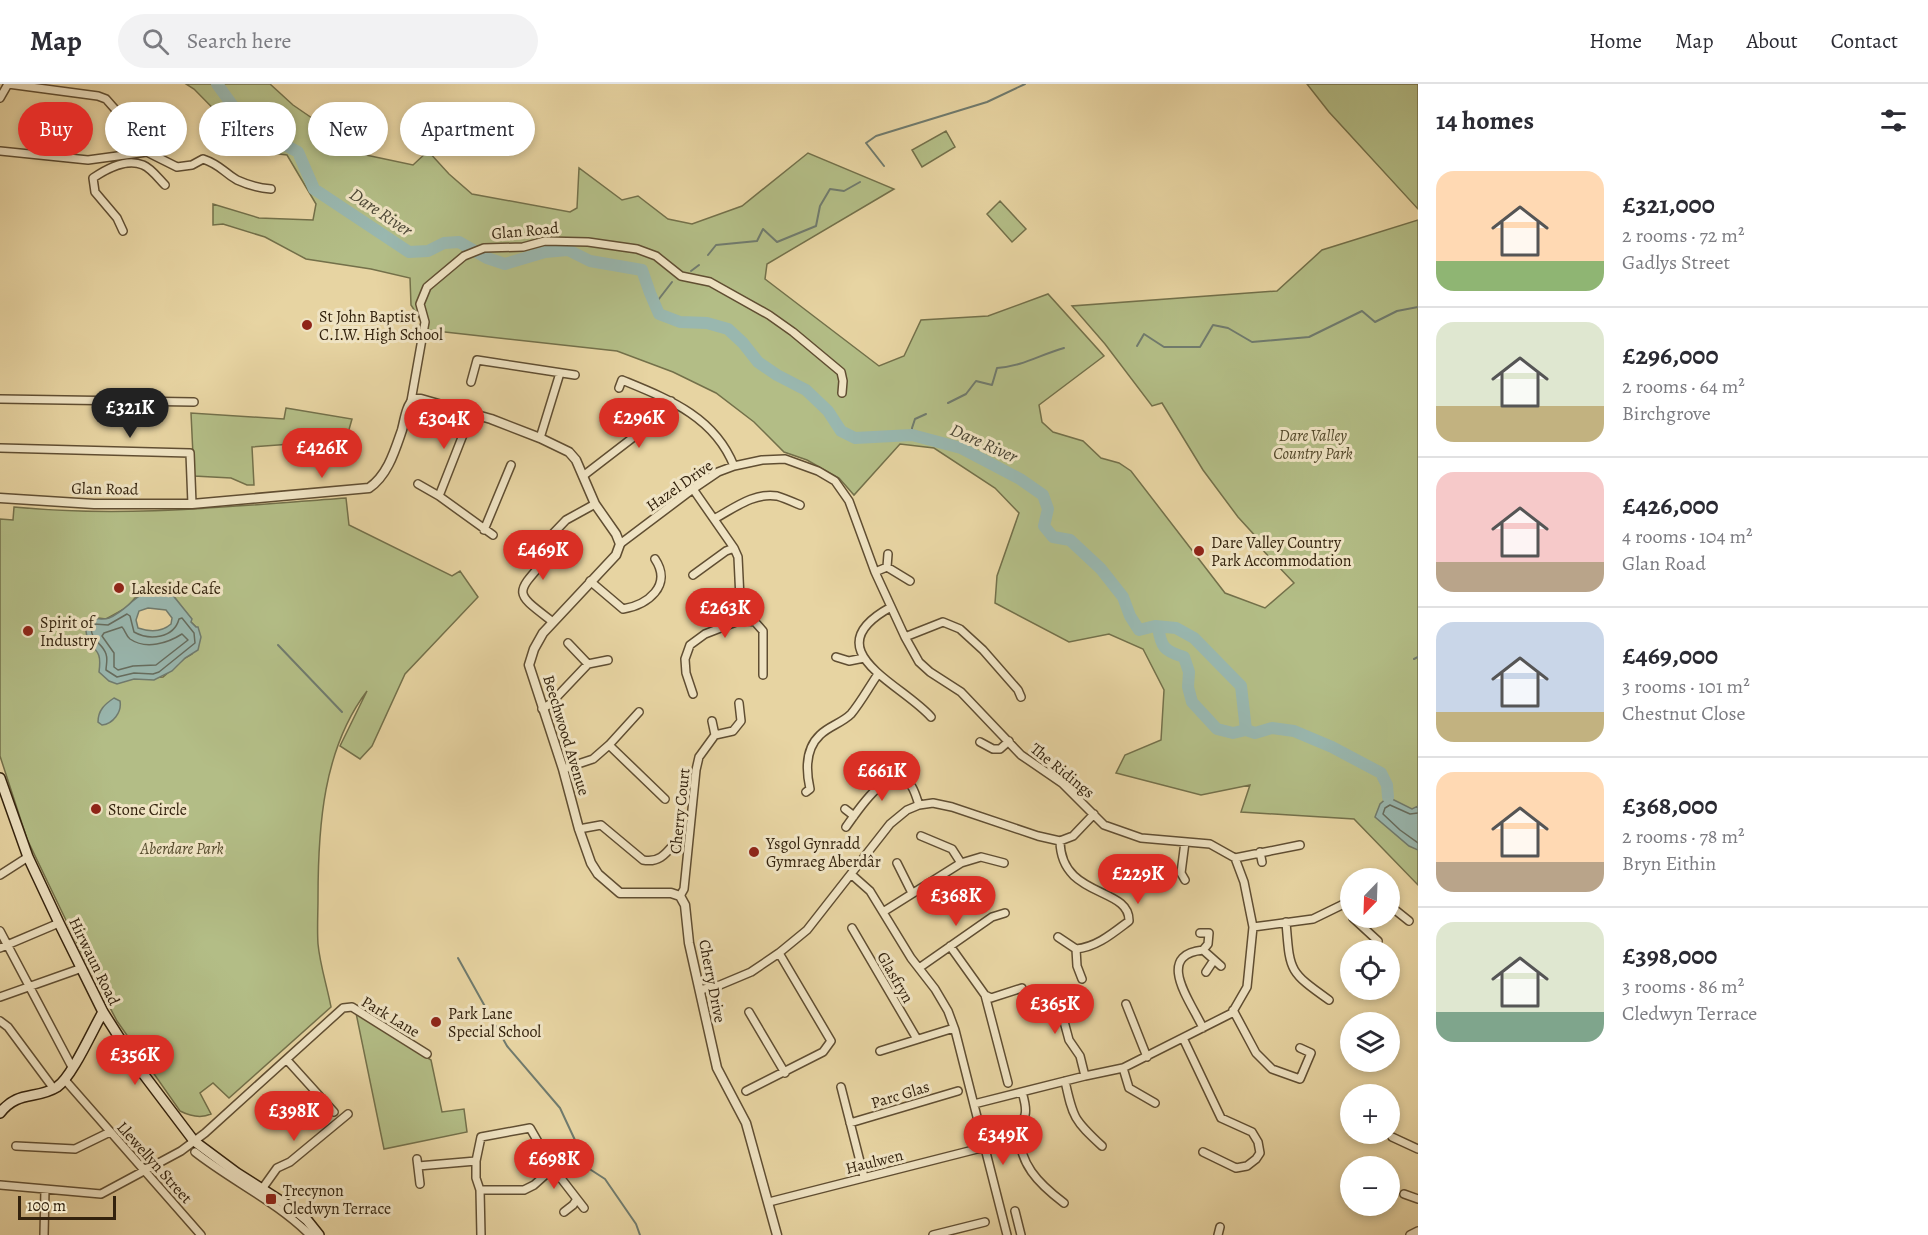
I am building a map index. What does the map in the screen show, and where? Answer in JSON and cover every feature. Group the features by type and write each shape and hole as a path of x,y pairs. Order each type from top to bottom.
{"main road":[{"name":"Hirwaun Road","path":"0,778 28,857 59,923 103,1012 138,1067 184,1131 214,1162 295,1210 319,1235"},
{"path":"2,1108 16,1099 54,1089 65,1080 103,1012"}],"street":[{"path":"0,98 8,84 98,96 109,102"},
{"path":"0,151 88,160 123,156"},
{"path":"155,156 177,167 192,165 203,159 216,163 236,179 254,187 271,189"},
{"path":"106,158 111,167"},
{"path":"123,231 117,218 95,192 93,178 111,167 131,163 144,165 165,185"},
{"name":"Glan Road","path":"0,498 94,504 192,504 369,488 386,470 411,401 425,322 420,304 426,287 464,256 484,248 523,247 545,241 588,242 637,249 656,256 681,276 710,282 769,315 793,332 841,372 842,393"},
{"path":"471,382 477,360 575,375"},
{"path":"540,438 560,373"},
{"path":"619,388 622,380 671,401 694,414 722,444 734,466"},
{"path":"0,399 194,402"},
{"path":"411,401 421,399 472,412 540,438 569,452 576,460 596,504 620,544"},
{"path":"583,476 661,416 671,401"},
{"path":"439,496 472,412"},
{"path":"0,448 190,453 192,504"},
{"name":"Hazel Drive","path":"620,544 718,472 762,460 785,459 803,464 835,481 849,501 875,572"},
{"path":"484,530 511,465"},
{"path":"418,484 439,496 493,535"},
{"path":"693,489 734,548 740,570 741,620"},
{"path":"714,519 745,501 760,497 777,496 800,505"},
{"path":"542,545 566,520 596,504"},
{"name":"Beechwood Avenue","path":"579,829 563,769 529,665 534,649 543,633 616,555 620,544"},
{"path":"693,575 726,551 734,548"},
{"path":"541,554 546,559 522,586 522,594 553,622"},
{"path":"887,567 888,554"},
{"path":"590,582 623,609 637,607 658,590 661,578 655,559"},
{"path":"875,572 887,567"},
{"path":"887,567 910,581"},
{"name":"The Ridings","path":"875,572 919,662 961,692 1021,755 1062,783 1104,825 1141,838 1210,844 1235,858"},
{"path":"891,607 875,615 858,637 860,651 878,674 921,706 931,717"},
{"path":"693,694 686,673 685,659 690,645 705,634 741,620 755,622 763,631 763,675"},
{"path":"905,637 943,622 960,628 983,650 1021,697"},
{"path":"568,643 588,664"},
{"path":"836,657 849,661 864,658"},
{"path":"542,709 550,704 588,664 608,660"},
{"path":"806,792 810,789 807,776 809,753 819,735 852,713 878,674"},
{"path":"1008,695 1017,690"},
{"name":"Cherry Court","path":"680,896 684,889 699,757 715,735 733,731 741,721 739,703"},
{"path":"563,769 593,759 639,712"},
{"path":"712,721 715,735"},
{"path":"980,742 993,749 1000,749 1009,741"},
{"path":"609,745 660,789 665,799"},
{"path":"846,827 881,784 892,779 908,783 919,805"},
{"path":"700,990 720,985 751,972 807,930 890,824 907,810 933,803 1060,841 1073,836 1094,814"},
{"path":"845,808 854,816"},
{"path":"672,850 657,861 643,860 601,825 579,829 591,863 598,874 612,887 626,893 671,893 680,896"},
{"path":"921,836 952,849 961,862"},
{"path":"1058,937 1076,949 1083,948 1103,941 1129,921 1129,914 1123,904 1089,888 1074,877 1066,866 1060,850 1060,841"},
{"path":"1185,842 1181,873 1185,880"},
{"path":"974,1104 1123,1068 1232,1013 1246,987 1253,927 1244,882 1235,858 1300,845"},
{"path":"1260,852 1262,862"},
{"path":"0,875 28,857"},
{"path":"883,912 961,862 981,857 1004,863"},
{"path":"897,863 912,893"},
{"path":"852,875 870,891 948,1011 1007,1235"},
{"name":"Cherry Drive","path":"680,896 685,905 689,943 717,1068 746,1123 777,1235"},
{"path":"1253,927 1313,919 1340,906"},
{"path":"919,968 950,946 1005,914"},
{"path":"1400,914 1409,921"},
{"path":"1286,922 1290,964 1299,979 1329,1000"},
{"path":"3,946 59,923"},
{"name":"Glasfryn","path":"852,928 917,1039"},
{"path":"1364,928 1377,940"},
{"path":"0,931 3,946 30,987 72,1067"},
{"path":"1200,933 1212,933 1208,944 1203,950 1187,953 1178,965 1177,975 1203,1028"},
{"path":"950,946 985,995 1008,1068 1008,1083"},
{"path":"1076,949 1077,966 1082,979"},
{"path":"1203,950 1221,966"},
{"path":"746,1091 824,1052 831,1041 779,953"},
{"path":"1206,972 1214,960"},
{"path":"0,997 82,968"},
{"path":"985,995 991,998 1022,988"},
{"path":"1126,1004 1147,1057"},
{"name":"Park Lane","path":"0,1185 101,1194 181,1151 344,1008 352,1007 427,1054"},
{"path":"1073,1010 1062,1014 1069,1040 1080,1056 1085,1076"},
{"path":"1233,1010 1256,1053 1272,1069 1299,1079 1311,1053 1299,1048"},
{"path":"749,1012 785,1073"},
{"path":"0,1021 8,1027 54,1089"},
{"path":"880,1051 954,1028"},
{"path":"1183,1038 1221,1118 1252,1132 1258,1142 1260,1153 1247,1166 1236,1168 1203,1152"},
{"path":"287,1060 334,1112"},
{"path":"1123,1068 1129,1088 1155,1103"},
{"name":"Llewellyn Street","path":"65,1080 201,1235"},
{"path":"1065,1081 1072,1113 1081,1126 1102,1146"},
{"path":"841,1087 864,1177"},
{"name":"Parc Glas","path":"850,1123 958,1091"},
{"path":"1022,1092 1025,1115 1020,1123 1019,1136 1024,1158 1033,1177 1064,1203"},
{"path":"262,1189 277,1168 290,1162 348,1114"},
{"path":"481,1235 480,1190 476,1178 476,1161 481,1137 530,1128 553,1168 584,1208"},
{"path":"16,1146 75,1149 110,1132"},
{"path":"1400,1141 1418,1149"},
{"name":"Haulwen","path":"769,1202 985,1146"},
{"path":"195,1152 214,1162 290,1217 310,1235"},
{"path":"420,1184 417,1162 476,1161"},
{"path":"480,1190 524,1190 534,1185 553,1168"},
{"path":"44,1235 45,1190"},
{"path":"1404,1194 1418,1199"},
{"path":"564,1212 577,1199"},
{"path":"1015,1211 1021,1235"},
{"path":"933,1235 985,1222"},
{"path":"1218,1235 1220,1227"},
{"path":"1410,1235 1418,1230"}],"green space":[{"path":"186,84 270,84 290,102 207,102"},
{"path":"1307,84 1418,84 1418,209 1329,112"},
{"name":"Dare Valley Country Park","path":"296,107 308,115 308,156 371,156 413,165 423,156 433,156 472,194 570,212 577,208 579,168 622,200 638,196 668,219 692,224 742,206 808,153 894,189 767,264 765,279 879,366 904,356 921,320 988,316 1048,294 1104,356 1039,405 1042,422 1053,432 1083,441 1101,458 1119,463 1131,471 1225,593 1265,608 1294,583 1256,543 1259,540 1238,517 1203,470 1162,403 1152,406 1105,344 1072,306 1277,291 1322,250 1418,220 1418,885 1354,819 1241,812 1250,785 1201,795 1116,773 1125,755 1161,740 1164,690 1143,649 1109,634 1069,642 995,603 997,576 1019,513 995,488 934,448 900,444 854,495 839,478 807,460 784,452 754,422 716,393 673,372 617,351 427,330 411,305 410,278 371,269 306,259 265,237 223,224 213,225 213,204 259,218 313,220 316,204 288,156 296,156"},
{"path":"946,131 955,147 922,167 912,150"},
{"path":"1000,201 1026,229 1012,242 987,214"},
{"path":"286,408 352,419 346,440 252,447 254,485 247,485 231,478 194,476 191,413 284,419"},
{"name":"Aberdare Park","path":"346,498 349,525 452,576 460,571 478,597 405,674 372,746 360,759 340,746 367,691 352,714 332,763 322,817 318,871 318,944 331,1007 229,1098 213,1083 200,1093 211,1114 195,1116 180,1111 117,1021 27,839 0,756 0,519 13,520 14,507 139,511","holes":["171,593 196,627 192,654 163,677 134,679 101,658 97,650 99,618 106,619 126,608 135,598"]},
{"path":"356,1013 431,1060 442,1112 464,1109 467,1132 384,1149"}],"water":[{"path":"151,591 171,593 192,619 191,622 198,627 201,637 198,650 185,658 172,671 154,680 134,679 117,684 109,681 99,672 99,655 88,643 85,625 90,619 109,618 138,597","holes":["148,608 166,610 172,618 171,624 164,629 138,628 136,620 139,611"]},
{"path":"114,698 120,701 118,713 113,720 102,725 98,722 101,711"},
{"path":"1388,797 1412,809 1418,806 1418,850 1409,846 1375,817 1380,804"}],"waterway":[{"name":"Dare River","path":"217,84 246,124 298,152 314,189 409,252 428,251 444,243 459,242 487,258 505,264 545,252 568,250 590,261 642,270 659,314 680,322 707,323 728,329 758,362 806,390 828,411 841,431 855,438 912,435 961,448 1020,479 1043,495 1048,509 1044,526 1053,537 1070,540 1101,569 1123,597 1130,616 1139,630 1155,626 1176,628 1194,638 1241,686 1246,730 1255,733 1272,728 1294,731 1332,747 1381,773 1387,785 1388,797"},
{"path":"884,166 866,143 876,136 987,102 1025,84"},
{"path":"708,255 716,245 757,241 763,229 777,242 816,226 820,206 830,189 844,191 860,182"},
{"path":"691,271 699,265"},
{"path":"655,304 672,282"},
{"path":"1137,346 1144,334 1164,347 1200,347 1213,325 1228,328 1252,342 1309,337 1362,311 1375,322 1397,311 1418,307"},
{"path":"948,403 966,394 976,381 992,385 997,368 1023,363 1064,348"},
{"path":"912,435 915,419 926,414"},
{"path":"1158,627 1162,644 1172,653 1184,657 1189,672 1188,687 1192,702 1217,729 1233,733 1246,730"},
{"path":"278,645 342,712"},
{"path":"1414,659 1418,657"},
{"path":"458,958 507,1046 560,1108 588,1168 605,1179 636,1224 640,1235"}],"place":[{"name":"St John Baptist C.I.W. High School","path":"307,325"},
{"name":"Dare Valley Country Park Accommodation","path":"1199,551"},
{"name":"Lakeside Cafe","path":"119,588"},
{"name":"Spirit of Industry","path":"28,631"},
{"name":"Stone Circle","path":"96,809"},
{"name":"Ysgol Gynradd Gymraeg Aberdâr","path":"754,852"},
{"name":"Park Lane Special School","path":"436,1022"},
{"name":"Trecynon Cledwyn Terrace","path":"271,1199"}]}
